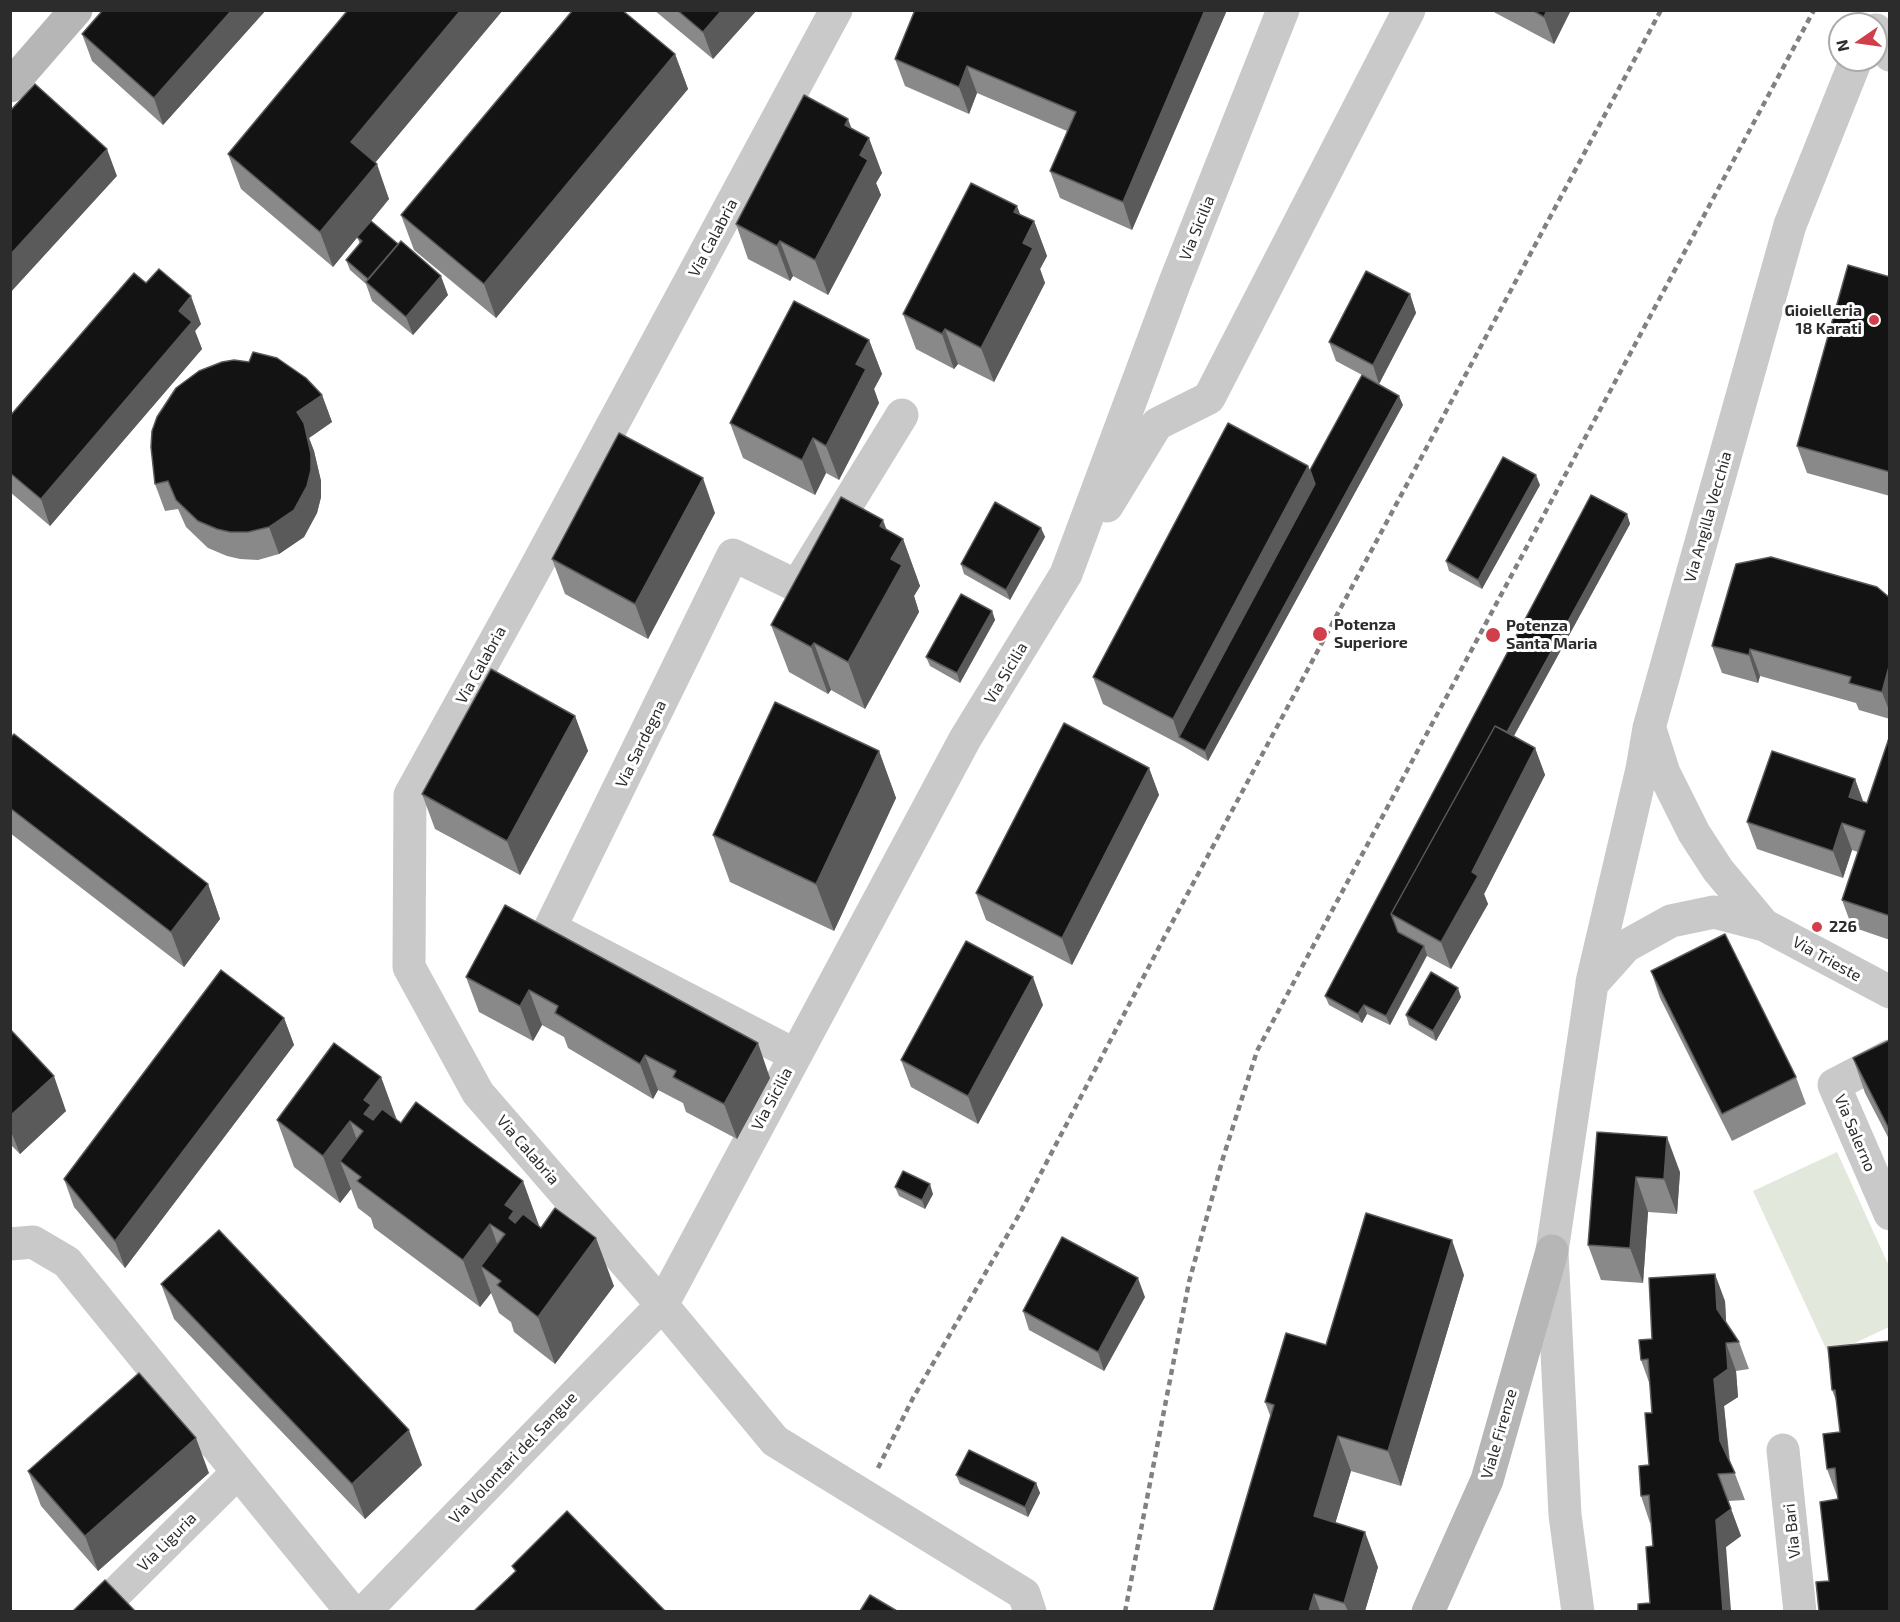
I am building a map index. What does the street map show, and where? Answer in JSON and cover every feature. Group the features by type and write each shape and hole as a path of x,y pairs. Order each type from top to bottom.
{"main road":[{"path":"10,86 76,10"},
{"name":"Viale Firenze","path":"1428,1611 1487,1480 1552,1251"}],"street":[{"name":"Via Calabria","path":"836,10 531,576 410,795 409,967 478,1093 662,1305 775,1441 1024,1594 1030,1611"},
{"name":"Via Sicilia","path":"662,1305 965,739 1065,574 1175,282 1283,10"},
{"path":"1065,574 1157,424 1209,398 1409,10"},
{"name":"Via Angilla Vecchia","path":"1578,1611 1565,1515 1552,1251 1592,984 1642,769 1649,728 1790,225 1851,72"},
{"name":"Via Sardegna","path":"795,1055 550,928 733,555 797,586 902,415"},
{"path":"1649,728 1664,773 1694,833 1718,870 1764,925"},
{"path":"1592,984 1626,946 1671,921 1714,912 1764,925"},
{"name":"Via Trieste","path":"1764,925 1890,992"},
{"name":"Via Salerno","path":"1890,1056 1834,1085 1890,1214"},
{"path":"10,1218 22,1243 67,1262 352,1611"},
{"name":"Via Volontari del Sangue","path":"364,1611 662,1305"},
{"name":"Via Bari","path":"1783,1450 1800,1611"},
{"name":"Via Liguria","path":"97,1611 238,1472"}],"shaded area":[{"path":"1837,1152 1889,1266 1889,1327 1829,1355 1753,1191"}],"building":[{"path":"103,10 232,10 154,98 82,34"},
{"path":"348,10 461,10 351,142 377,164 320,232 228,154"},
{"path":"573,10 622,10 675,54 484,284 401,215"},
{"path":"677,10 722,10 703,32"},
{"path":"915,10 1205,10 1123,202 1050,171 1076,112 967,66 959,87 895,59"},
{"path":"1532,10 1547,10 1544,17"},
{"path":"35,84 107,149 10,255 10,111"},
{"path":"804,95 848,119 845,125 869,138 860,155 868,160 815,260 780,241 777,246 736,224"},
{"path":"971,183 1017,206 1014,212 1034,221 1023,243 1033,248 981,348 945,329 942,334 903,314"},
{"path":"371,221 398,244 368,279 346,260 362,241 357,237"},
{"path":"401,241 441,276 406,317 366,282"},
{"path":"1848,265 1890,277 1890,472 1797,446"},
{"path":"159,269 191,296 179,311 192,322 41,499 10,473 10,416 134,273 146,283"},
{"path":"1366,271 1410,294 1373,365 1329,342"},
{"path":"794,301 869,340 856,364 866,369 826,446 813,438 802,460 730,423"},
{"path":"253,352 277,358 306,378 322,395 297,412 304,423 311,454 311,470 307,486 294,510 269,527 248,532 230,532 198,521 176,500 168,481 155,484 151,447 152,431 157,417 176,388 199,371 222,362 234,360 249,362"},
{"path":"1362,375 1399,396 1205,751 1179,737 1315,484 1310,470"},
{"path":"1228,423 1308,466 1173,719 1093,677"},
{"path":"619,433 703,478 635,604 552,559"},
{"path":"1503,457 1536,475 1478,580 1446,561"},
{"path":"1591,495 1627,514 1507,732 1495,726 1391,914 1398,932 1424,946 1386,1016 1364,1005 1358,1014 1325,996"},
{"path":"841,497 883,520 880,526 903,539 891,559 902,565 848,662 814,643 811,647 771,625"},
{"path":"995,502 1041,528 1006,590 961,564"},
{"path":"1771,557 1877,587 1890,598 1890,663 1882,692 1849,683 1851,677 1750,649 1749,655 1712,646 1736,564"},
{"path":"961,594 992,611 957,673 926,657"},
{"path":"491,669 575,716 507,841 422,794"},
{"path":"775,702 879,751 816,884 713,835"},
{"path":"1064,723 1149,768 1062,938 976,893"},
{"path":"1495,726 1535,748 1472,872 1478,876 1441,942 1391,914"},
{"path":"14,734 208,884 171,932 10,808 10,738"},
{"path":"1890,735 1890,916 1842,900 1865,831 1842,823 1833,851 1747,822 1772,751 1855,779 1849,797 1867,803"},
{"path":"505,905 758,1043 724,1104 673,1077 676,1071 645,1055 640,1064 555,1013 558,1006 529,990 520,1006 466,977"},
{"path":"1725,934 1796,1077 1722,1114 1651,971"},
{"path":"966,941 1033,977 968,1096 901,1060"},
{"path":"221,970 284,1018 115,1241 64,1179"},
{"path":"1431,972 1458,988 1433,1031 1406,1015"},
{"path":"10,1029 54,1076 10,1116"},
{"path":"1890,1040 1890,1131 1853,1058"},
{"path":"334,1043 381,1077 364,1100 371,1105 364,1114 373,1120 382,1109 401,1123 416,1102 523,1181 505,1205 514,1211 509,1218 515,1223 523,1214 541,1228 555,1208 596,1238 538,1317 497,1285 501,1281 481,1266 505,1234 490,1224 463,1260 357,1181 361,1177 340,1161 363,1131 350,1121 323,1156 277,1120"},
{"path":"1597,1132 1667,1137 1664,1179 1636,1177 1630,1248 1588,1245"},
{"path":"903,1171 930,1184 922,1200 895,1187"},
{"path":"1366,1213 1452,1240 1388,1451 1338,1436 1314,1516 1365,1532 1344,1603 1314,1594 1309,1611 1213,1611 1274,1405 1265,1402 1286,1333 1326,1345"},
{"path":"219,1230 409,1430 352,1484 161,1284"},
{"path":"1062,1237 1138,1278 1098,1352 1023,1311"},
{"path":"1715,1274 1717,1309 1739,1342 1726,1343 1728,1369 1714,1379 1720,1441 1735,1473 1718,1474 1731,1509 1716,1520 1723,1611 1638,1611 1638,1604 1650,1603 1646,1547 1653,1546 1649,1495 1641,1496 1639,1466 1649,1465 1645,1413 1652,1413 1648,1359 1641,1360 1639,1340 1652,1339 1649,1278"},
{"path":"1890,1341 1890,1611 1819,1611 1816,1582 1829,1581 1820,1502 1838,1499 1835,1468 1827,1469 1823,1434 1840,1432 1835,1390 1832,1390 1828,1347"},
{"path":"139,1373 196,1438 85,1536 28,1471"},
{"path":"969,1450 1036,1483 1025,1507 956,1475"},
{"path":"567,1511 665,1611 474,1611 516,1571 512,1566"},
{"path":"105,1580 135,1611 73,1611"},
{"path":"870,1595 897,1611 860,1611"}],"railway":[{"path":"878,1468 913,1398 1019,1215 1166,934 1661,10"},
{"path":"1125,1612 1189,1282 1223,1158 1257,1051 1814,10"}],"place":[{"name":"Gioielleria 18 Karati","path":"1874,320"},
{"name":"Potenza Superiore","path":"1320,634"},
{"name":"Potenza Santa Maria","path":"1493,635"},
{"name":"226","path":"1817,927"}]}
